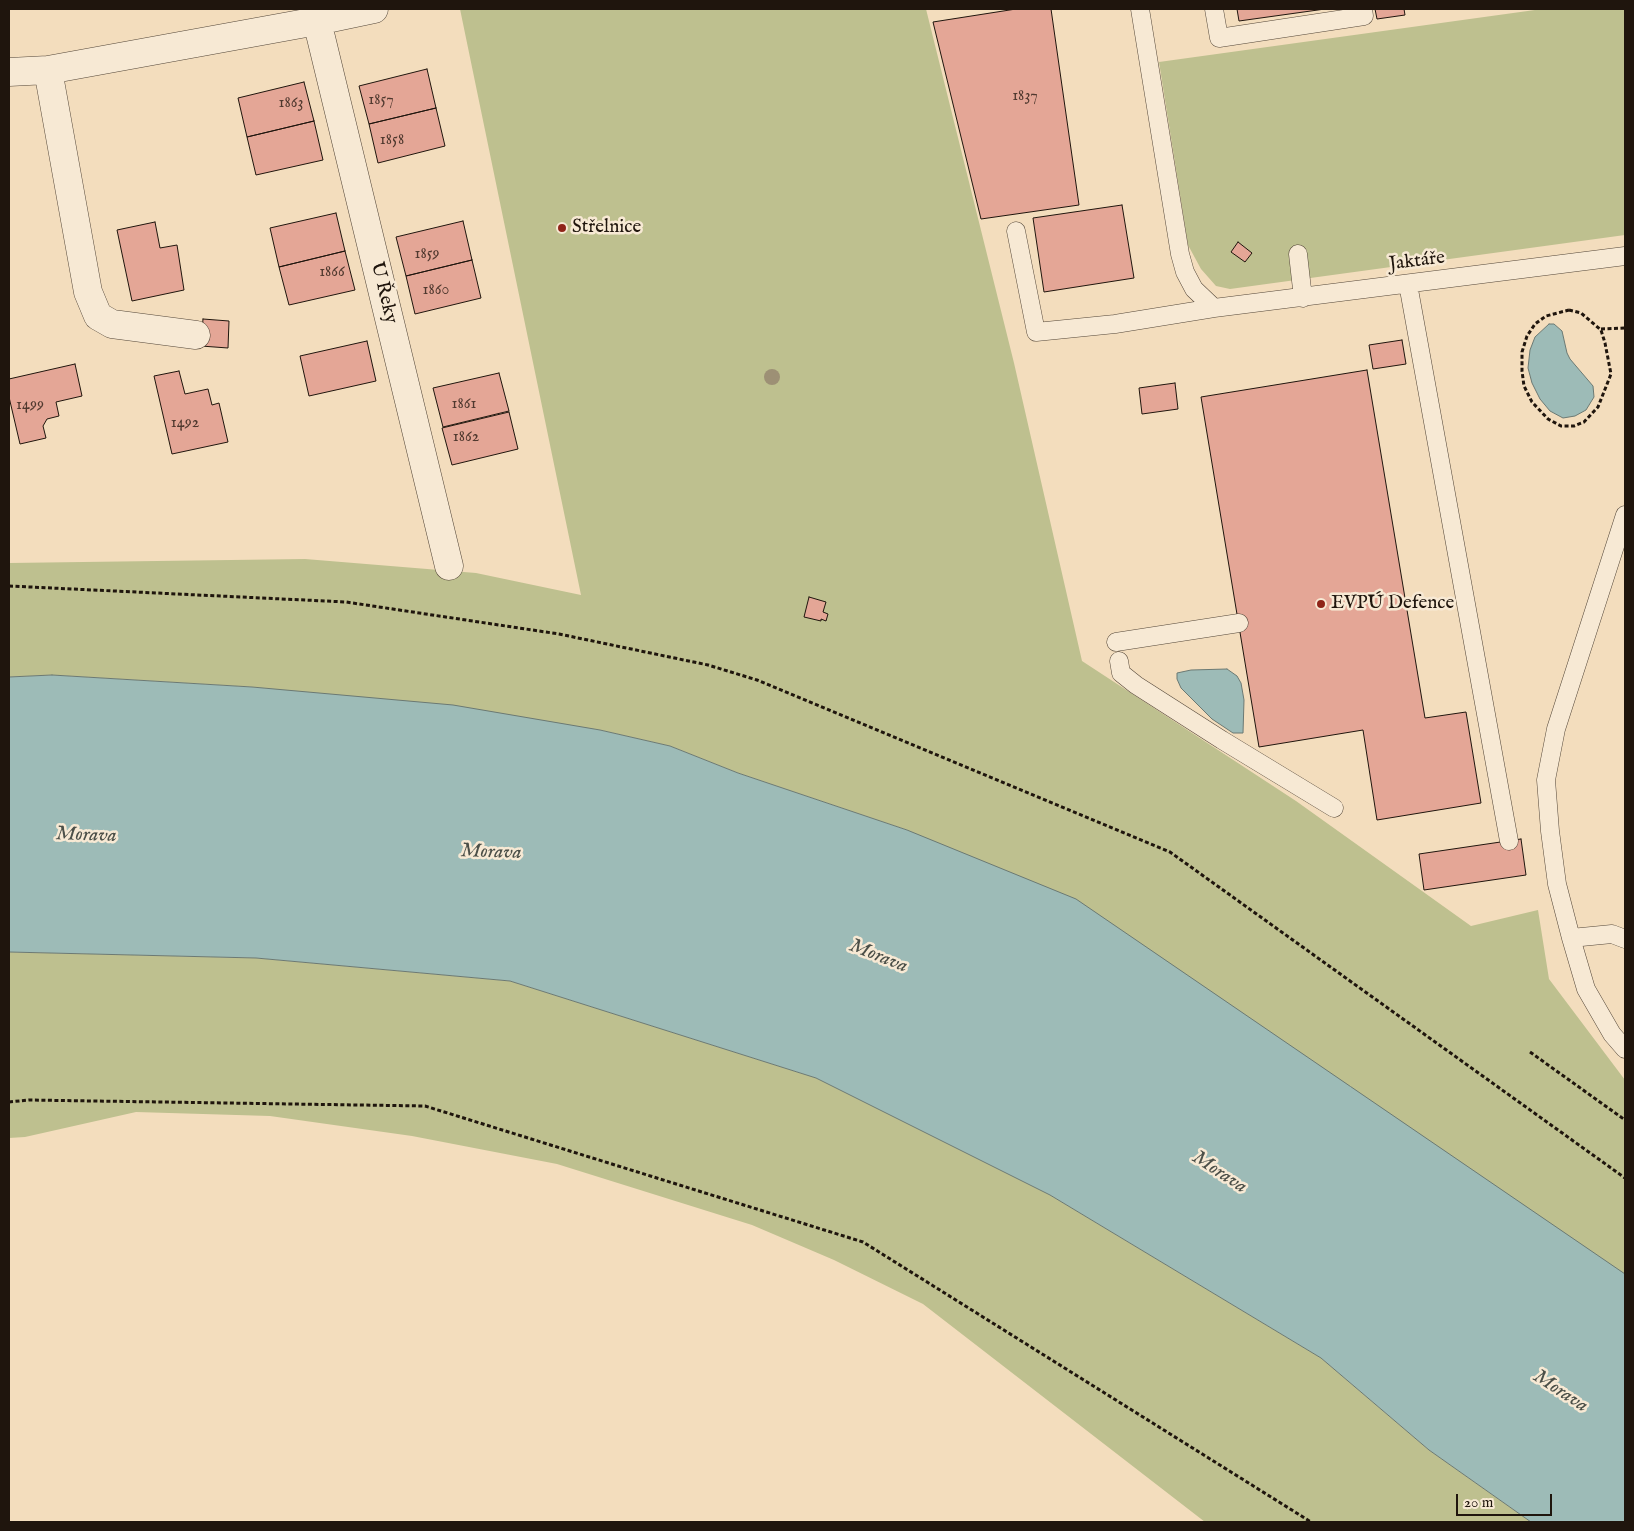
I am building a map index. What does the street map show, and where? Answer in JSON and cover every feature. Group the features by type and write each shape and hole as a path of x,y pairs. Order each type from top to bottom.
{"street":[{"path":"9,72 48,70 374,9"},
{"name":"U Řeky","path":"317,20 449,566"},
{"path":"48,70 88,292 98,316 112,324 196,335"}],"lane":[{"path":"1142,9 1180,254 1185,272 1194,289 1214,308"},
{"path":"1214,9 1219,38 1364,16 1363,9"},
{"name":"Jaktáře","path":"1016,231 1036,332 1115,324 1214,308 1625,256"},
{"path":"1298,254 1303,298"},
{"path":"1408,284 1509,841"},
{"path":"1625,514 1556,729 1546,780 1557,884 1571,938 1586,989 1612,1034 1625,1049"},
{"path":"1116,642 1238,624"},
{"path":"1119,661 1121,673 1136,685 1334,808"},
{"path":"1571,938 1612,934 1625,939"}],"path":[{"path":"1601,330 1611,374 1606,391 1598,407 1584,422 1574,426 1561,426 1548,419 1532,402 1524,386 1522,352 1527,336 1535,324 1546,316 1569,310 1581,313 1601,330 1625,328"},
{"path":"9,586 346,602 560,634 708,665 757,680 1170,852 1625,1178"},
{"path":"1530,1052 1625,1120"},
{"path":"9,1102 29,1100 425,1106 863,1242 1312,1522"}],"green space":[{"path":"460,9 926,9 1014,363 1082,661 1296,801 1471,926 1538,910 1549,979 1625,1080 1625,1275 907,830 738,773 670,746 600,730 252,687 52,675 9,677 9,563 305,559 476,573 581,595"},
{"path":"1542,9 1625,9 1625,235 1230,289 1216,286 1201,269 1188,245 1159,62"},
{"path":"9,952 256,958 510,981 816,1078 1050,1195 1321,1358 1429,1450 1531,1522 1205,1522 923,1304 834,1260 752,1225 557,1164 412,1136 270,1116 136,1112 25,1137 9,1138"}],"water":[{"path":"1549,324 1554,324 1562,331 1570,359 1593,386 1594,397 1586,410 1575,416 1563,418 1550,411 1540,399 1532,383 1528,368 1530,350 1535,337"},
{"path":"1227,669 1237,676 1241,683 1244,700 1243,733 1233,733 1212,719 1181,688 1177,679 1177,673 1191,670"},
{"name":"Morava","path":"52,675 252,687 453,705 600,730 670,746 738,773 907,830 1076,899 1625,1274 1625,1522 1531,1522 1429,1450 1321,1358 1050,1195 816,1078 510,981 256,958 9,952 9,677"}],"building":[{"path":"1016,9 1051,9 1079,205 981,219 933,22"},
{"path":"1237,9 1325,9 1239,21"},
{"path":"1375,9 1404,9 1405,15 1377,19"},
{"path":"427,69 436,108 369,124 359,86"},
{"path":"304,82 314,121 247,137 238,98"},
{"path":"436,108 445,146 378,163 369,124"},
{"path":"314,121 323,160 256,175 247,137"},
{"path":"1122,205 1134,278 1044,292 1033,218"},
{"path":"336,213 345,251 279,267 270,228"},
{"path":"463,221 472,260 406,276 396,237"},
{"path":"155,222 160,248 177,245 184,290 132,301 117,230"},
{"path":"1238,242 1252,253 1245,262 1231,252"},
{"path":"345,251 355,290 289,305 279,267"},
{"path":"472,260 481,298 415,314 406,276"},
{"path":"203,319 229,321 228,348 201,346"},
{"path":"1402,340 1406,364 1373,369 1369,345"},
{"path":"367,341 376,381 309,396 300,356"},
{"path":"75,364 82,396 56,402 59,416 47,419 43,426 46,438 20,444 9,397 9,379"},
{"name":"EVPÚ Defence","path":"1367,370 1425,718 1466,712 1481,803 1377,820 1363,730 1259,747 1201,397"},
{"path":"179,371 185,394 208,389 212,405 219,403 228,442 172,454 154,376"},
{"path":"499,373 509,411 443,427 433,388"},
{"path":"1175,383 1178,409 1142,414 1139,388"},
{"path":"509,412 518,449 452,465 442,428"},
{"path":"809,597 826,602 823,612 828,614 826,621 804,617"},
{"path":"1521,839 1526,875 1424,890 1419,854"}],"place":[{"name":"Střelnice","path":"562,228"},
{"name":"EVPÚ Defence","path":"1321,604"}]}
